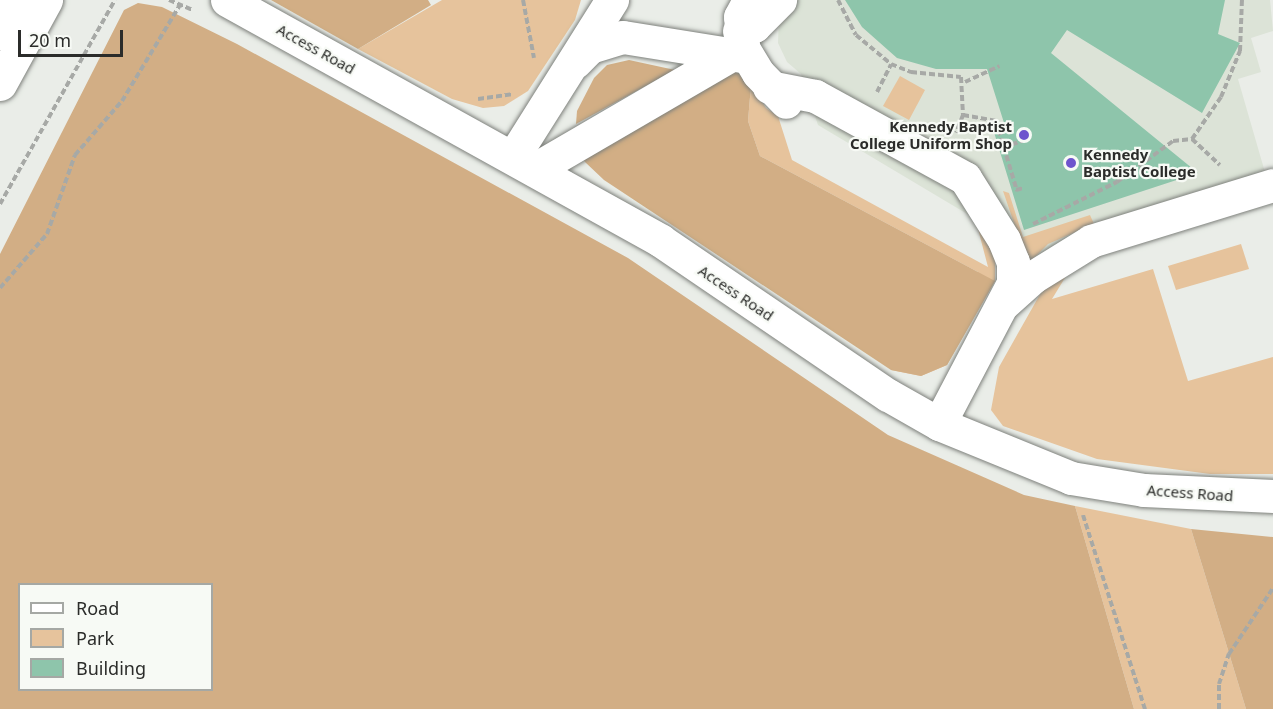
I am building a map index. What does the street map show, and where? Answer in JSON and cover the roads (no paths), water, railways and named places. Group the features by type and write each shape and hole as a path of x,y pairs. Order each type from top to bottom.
{"street":[{"name":"Access Road","path":"227,0 661,241 888,395 939,424 1071,477 1144,490 1273,496"},
{"path":"524,163 575,62 612,0"},
{"path":"748,0 741,48 769,87 815,96 965,178 990,214 1013,262 1013,283 1004,303 939,424"},
{"path":"524,163 741,48 754,26 780,0"},
{"path":"0,33 38,1"},
{"path":"0,84 38,1"},
{"path":"575,62 590,47 622,37 741,48"},
{"path":"1004,303 1033,277 1147,215 1273,177"},
{"path":"1102,238 1273,185"}],"place":[{"name":"Kennedy Baptist College Uniform Shop","path":"1024,135"},
{"name":"Kennedy Baptist College","path":"1071,163"}]}
